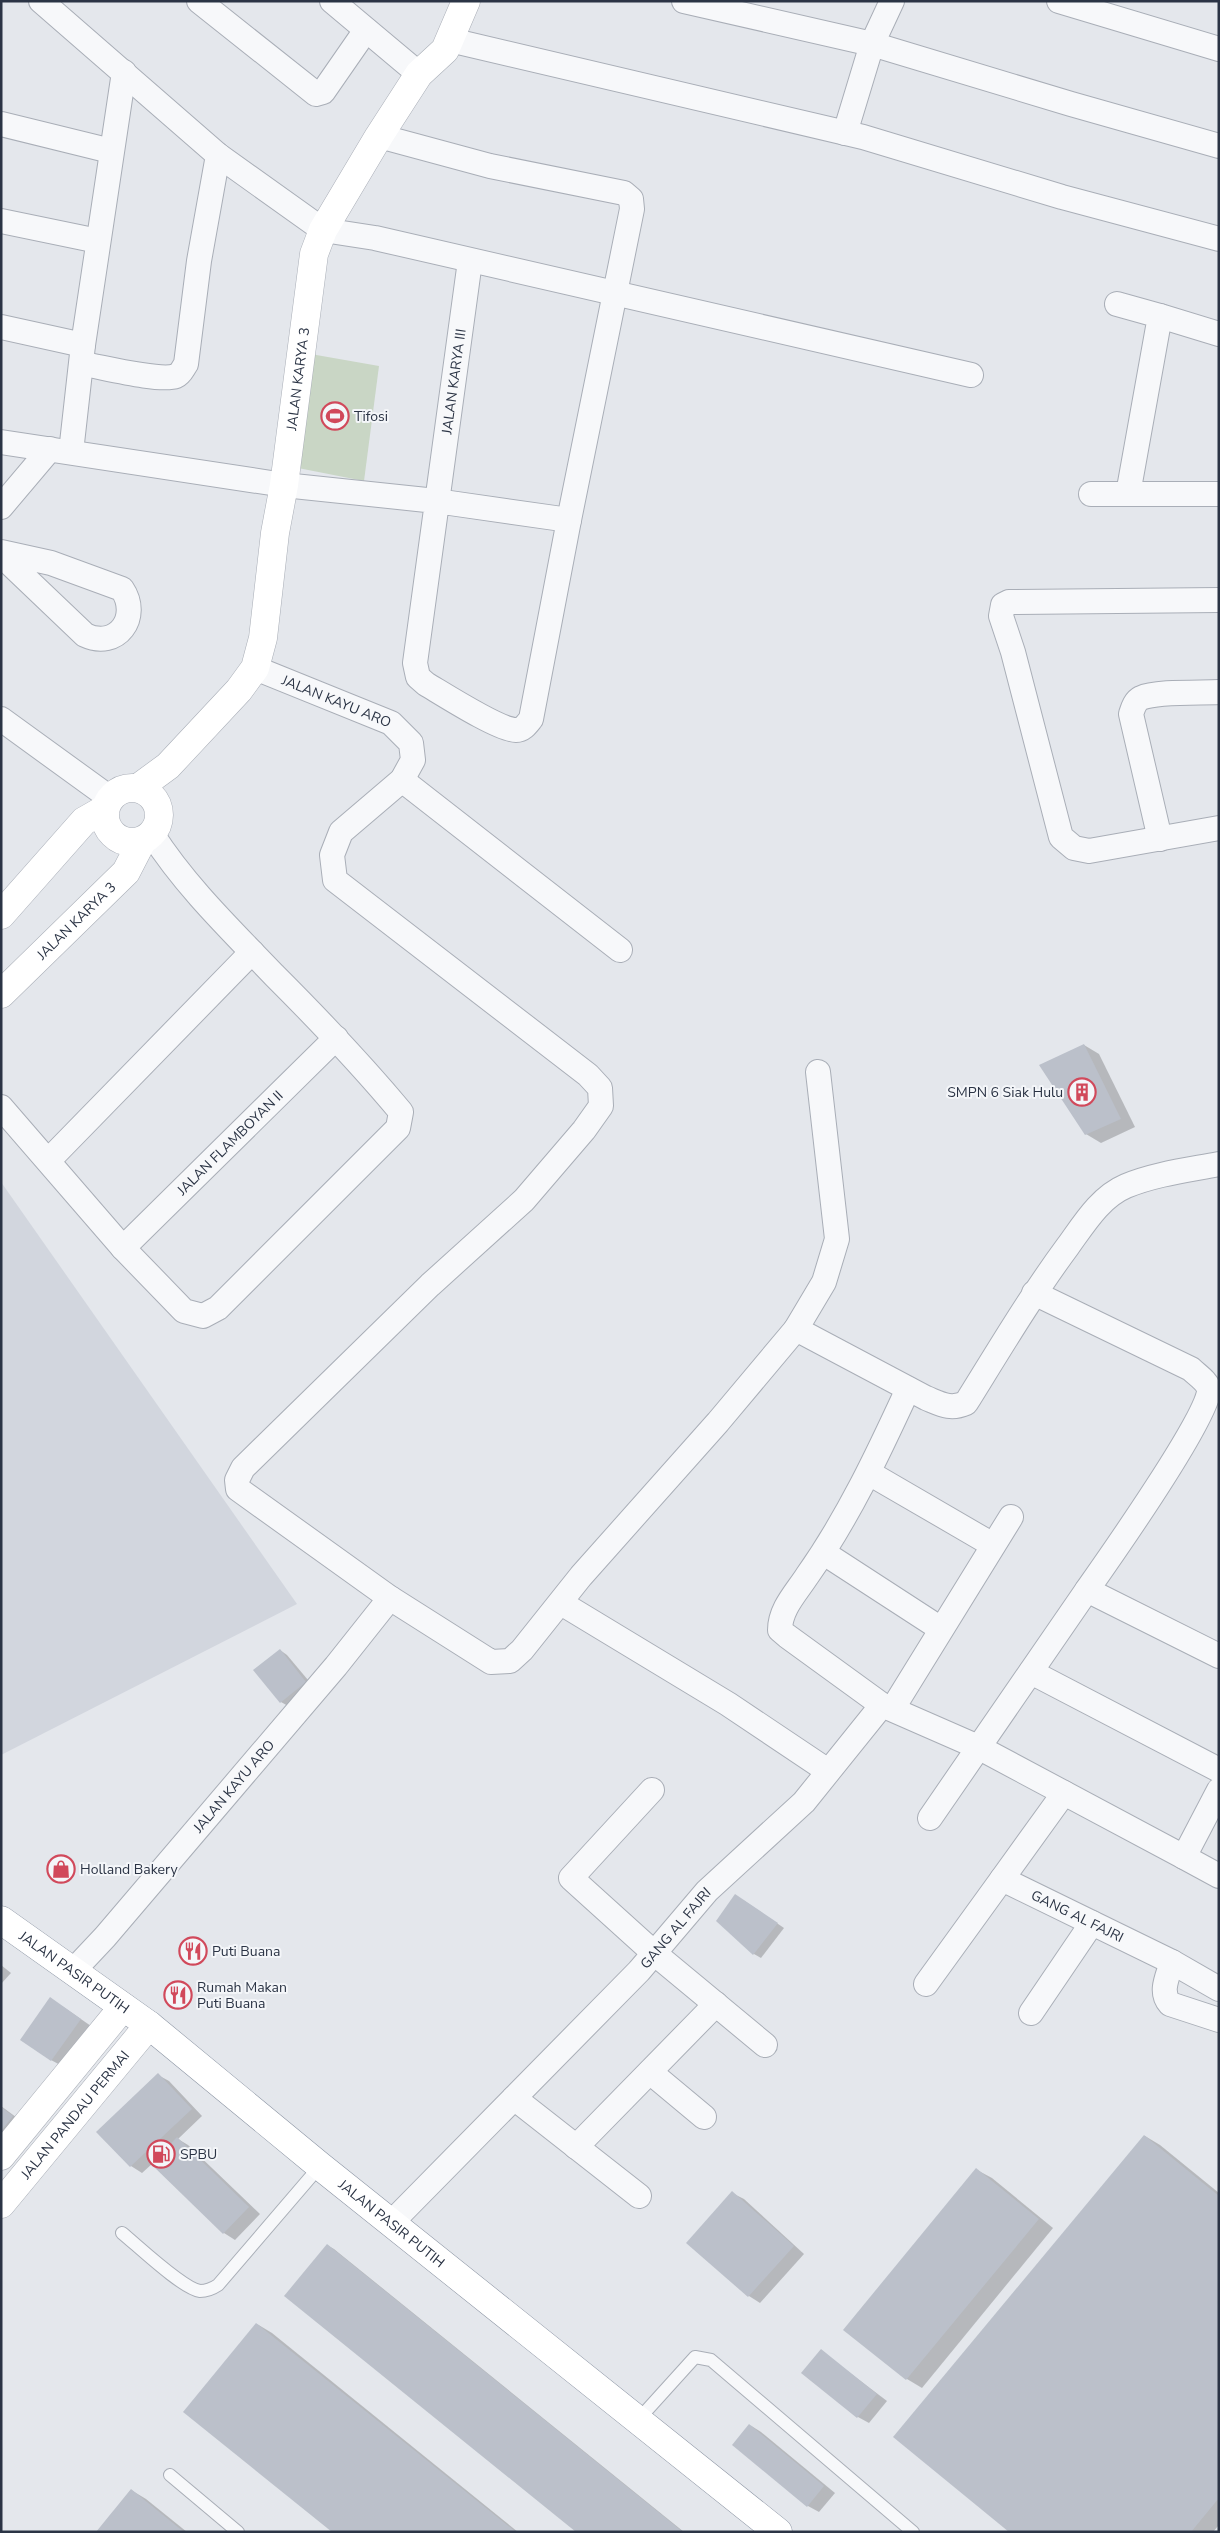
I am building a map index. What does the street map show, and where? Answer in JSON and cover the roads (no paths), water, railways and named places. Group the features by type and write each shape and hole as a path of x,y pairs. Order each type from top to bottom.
{"main road":[{"name":"JALAN KARYA 3","path":"1,915 84,821 123,789 138,788 168,766 239,690 255,668 263,638 275,532 284,485 305,310 314,254 323,230 379,136 419,74 438,58 450,40 466,1"},
{"name":"JALAN KARYA 3","path":"1,994 126,872 159,821 159,807 168,766"},
{"path":"138,788 151,794 159,807"},
{"path":"108,803 107,825 117,838 134,842 147,837"},
{"name":"JALAN PASIR PUTIH","path":"1,1920 122,2007 149,2024 320,2166 778,2532"},
{"path":"1,2156 122,2007"},
{"name":"JALAN PANDAU PERMAI","path":"1,2204 149,2024"}],"street":[{"path":"41,1 218,155 323,230 375,238 615,295 971,375"},
{"path":"199,1 316,94 323,92 366,30"},
{"path":"332,1 419,74"},
{"path":"684,1 872,44 1219,146"},
{"path":"845,132 872,44 892,1"},
{"path":"1059,1 1219,49"},
{"path":"450,40 845,132 1062,197 1219,239"},
{"path":"1,507 61,450 83,354 110,151 124,72"},
{"path":"1,124 110,151"},
{"path":"1,442 284,485 436,501 569,520 632,209 631,200 624,193 490,166 379,136"},
{"path":"1,327 154,376 174,377 180,374 186,364 199,261 218,155"},
{"path":"1,222 98,241"},
{"name":"JALAN KARYA III","path":"470,261 415,663 416,672 426,684 477,714 515,730 526,726 531,719 569,520"},
{"path":"1117,304 1219,334"},
{"path":"1128,494 1160,316"},
{"path":"1091,494 1219,494"},
{"path":"1,554 51,563 122,589 130,606 126,624 118,635 105,639 94,640 85,636 1,554"},
{"path":"1219,600 1009,602 1003,605 1001,616 1013,652 1061,837 1074,848 1089,851 1219,828"},
{"name":"JALAN KAYU ARO","path":"255,668 390,723 411,743 413,760 402,780"},
{"path":"1160,839 1131,714 1134,704 1141,698 1166,694 1219,692"},
{"path":"1,719 108,803"},
{"path":"620,950 402,780 341,832 332,855 335,880 588,1075 600,1088 600,1106 584,1130 524,1200 430,1285 242,1468 237,1480 238,1490 390,1598 490,1662 510,1660 522,1650 581,1576 718,1422 796,1329 824,1282 837,1239 818,1072"},
{"path":"1,1107 49,1160 123,1248 184,1311 203,1316 218,1308 398,1128 401,1112 336,1038 252,952 147,837"},
{"path":"49,1160 252,952"},
{"name":"JALAN FLAMBOYAN II","path":"123,1248 336,1038"},
{"path":"796,1329 908,1389 944,1406 953,1408 966,1403 1034,1292 1090,1216 1108,1198 1125,1186 1163,1175 1219,1164"},
{"path":"930,1818 1087,1590 1185,1442 1207,1400 1209,1390 1213,1386 1191,1370 1034,1292"},
{"path":"908,1389 869,1472 824,1553 785,1608 780,1630 888,1706 978,1747 1219,1876"},
{"path":"869,1472 993,1546"},
{"name":"GANG AL FAJRI","path":"391,2223 654,1953 706,1891 804,1802 828,1771 888,1706 941,1629 1011,1517"},
{"path":"824,1553 941,1629"},
{"path":"1087,1590 1219,1656"},
{"name":"JALAN KAYU ARO","path":"73,1971 105,1937 336,1666 390,1598"},
{"path":"561,1603 728,1704 828,1771"},
{"path":"1031,1672 1219,1770"},
{"path":"652,1790 571,1878 654,1953 765,2044"},
{"path":"1184,1857 1219,1790"},
{"path":"926,1984 1064,1793"},
{"name":"GANG AL FAJRI","path":"1002,1879 1172,1962 1219,1989"},
{"path":"1031,2013 1092,1923"},
{"path":"1172,1962 1164,1991 1164,1998 1170,2004 1219,2020"},
{"path":"576,2147 716,2004"},
{"path":"650,2072 704,2117"},
{"path":"514,2098 639,2196"}],"lane":[{"path":"122,2234 185,2284 199,2291 211,2290 229,2272 320,2166"},
{"path":"638,2420 694,2357 711,2360 913,2532"},
{"path":"170,2475 238,2532"}],"place":[{"name":"Tifosi","path":"335,416"},
{"name":"SMPN 6 Siak Hulu","path":"1082,1092"},
{"name":"Holland Bakery","path":"61,1869"},
{"name":"Puti Buana","path":"193,1951"},
{"name":"Rumah Makan Puti Buana","path":"178,1995"},
{"name":"SPBU","path":"161,2154"}]}
